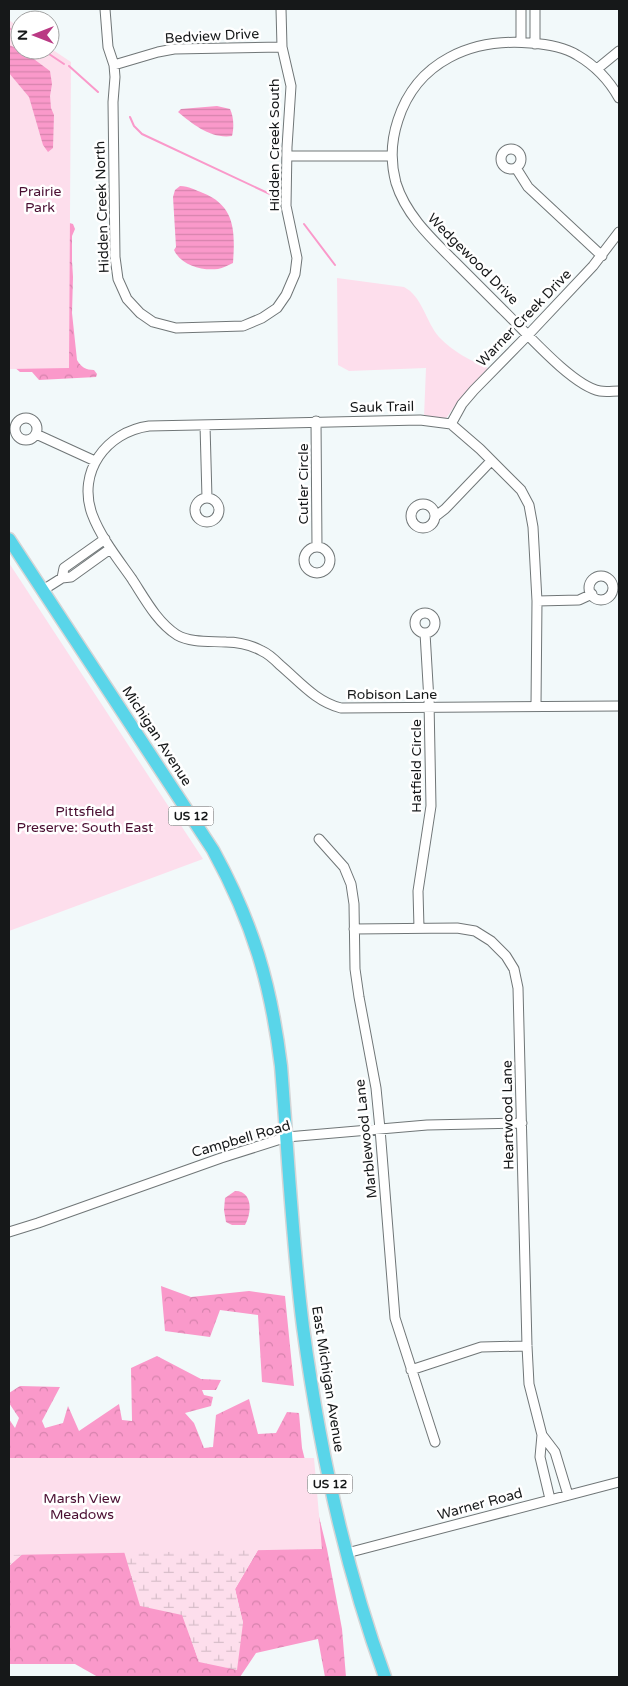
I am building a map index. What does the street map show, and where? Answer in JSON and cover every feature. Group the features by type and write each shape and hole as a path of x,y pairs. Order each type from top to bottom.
{"highway":[{"name":"Michigan Avenue","path":"9,539 213,850 238,899 260,957 272,1002 282,1066 287,1137"},
{"name":"East Michigan Avenue","path":"287,1137 299,1285 308,1366 327,1469 347,1553 385,1677"}],"street":[{"name":"Hidden Creek North","path":"104,9 108,47 114,65 115,77 113,102 115,247 118,279 127,299 140,313 154,322 176,328 224,328"},
{"name":"Hidden Creek South","path":"224,328 243,326 262,318 276,308 286,295 295,274 297,258 286,206 286,156 291,86 282,47 281,9"},
{"path":"521,9 521,42 546,44 576,54 597,69 611,84 619,98"},
{"path":"534,9 535,44"},
{"name":"Wedgewood Drive","path":"521,42 486,45 459,52 436,65 418,82 405,100 393,133 391,156 396,184 414,219 564,369 579,381 601,391 619,392"},
{"name":"Bedview Drive","path":"114,65 174,49 282,47"},
{"path":"597,69 619,51"},
{"path":"286,156 391,156"},
{"path":"516,168 528,187 602,256"},
{"name":"Warner Creek Drive","path":"451,424 462,404 474,390 602,256 619,232"},
{"name":"Sauk Trail","path":"110,549 92,515 89,501 90,474 95,461 111,442 135,428 316,421 420,420 451,424"},
{"name":"Cutler Circle","path":"316,421 317,547"},
{"path":"451,424 521,490 529,506 533,527 537,601 536,705"},
{"path":"205,426 207,498"},
{"path":"36,434 95,461"},
{"path":"436,516 492,461"},
{"path":"62,578 64,568 105,539"},
{"path":"43,590 62,578 71,577 110,549"},
{"name":"Robison Lane","path":"110,549 158,619 178,635 190,640 248,644 265,652 322,702 331,706 353,709 536,705 619,706"},
{"path":"537,601 580,600 592,594"},
{"name":"Hatfield Circle","path":"419,928 418,891 431,806 430,708 425,633"},
{"name":"Marblewood Lane","path":"319,839 344,867 351,884 354,904 355,969 376,1088 395,1318 435,1442"},
{"name":"Heartwood Lane","path":"354,930 457,928 474,931 491,941 506,956 514,969 518,988 529,1384 542,1435 540,1457 550,1499"},
{"name":"Campbell Road","path":"9,1232 287,1137 427,1125 522,1123"},
{"path":"411,1370 481,1347 527,1346"},
{"name":"Heartwood Lane","path":"542,1435 555,1452 568,1495"},
{"name":"Warner Road","path":"347,1553 619,1482"}],"green space":[{"name":"Prairie Park","path":"9,20 10,60 60,60 60,55 71,62 69,368 10,369"},
{"path":"66,222 73,224 75,229 72,236 72,313 77,360 84,368 94,370 97,374 96,377 39,380 32,372 20,372 13,366"},
{"path":"337,278 404,287 415,296 435,331 444,342 462,355 488,368 458,401 447,417 444,419 424,417 426,368 349,371 338,365"},
{"name":"Pittsfield Preserve: South East","path":"9,563 203,859 9,931"},
{"path":"161,1286 191,1297 249,1291 285,1296 294,1386 262,1382 258,1315 220,1310 210,1337 165,1331"},
{"path":"157,1356 201,1379 221,1380 216,1390 202,1390 204,1395 213,1397 211,1406 185,1413 194,1423 204,1448 213,1447 216,1415 249,1399 258,1434 276,1433 287,1412 299,1413 302,1448 327,1549 342,1629 346,1677 325,1677 318,1639 256,1653 240,1677 98,1677 75,1664 9,1664 9,1566 37,1541 123,1548 183,1615 199,1662 243,1623 235,1589 262,1543 9,1475 9,1419 15,1428 19,1418 9,1403 9,1393 20,1386 60,1387 42,1421 45,1428 63,1423 68,1406 79,1431 119,1404 122,1420 132,1421 131,1368"},
{"name":"Marsh View Meadows","path":"9,1458 314,1458 322,1549 9,1555"},
{"path":"9,1475 262,1543 235,1589 243,1623 237,1670 199,1662 182,1615 140,1606 123,1548 37,1541 9,1566"}],"water":[{"path":"9,45 10,60 35,60 50,71 52,84 51,108 54,115 53,148 48,152 43,145 29,97 9,73"},
{"path":"217,106 230,109 233,122 232,136 217,135 203,130 178,112 181,109"},
{"path":"180,186 192,188 214,199 228,213 234,241 233,263 218,269 198,268 181,260 177,255 174,250 176,247 173,197 175,190"},
{"path":"235,1191 241,1192 248,1199 250,1209 245,1225 232,1225 226,1222 225,1198"}],"waterway":[{"path":"58,60 64,64"},
{"path":"69,66 98,92"},
{"path":"130,117 134,126 142,134 272,195"},
{"path":"304,224 335,265"}]}
